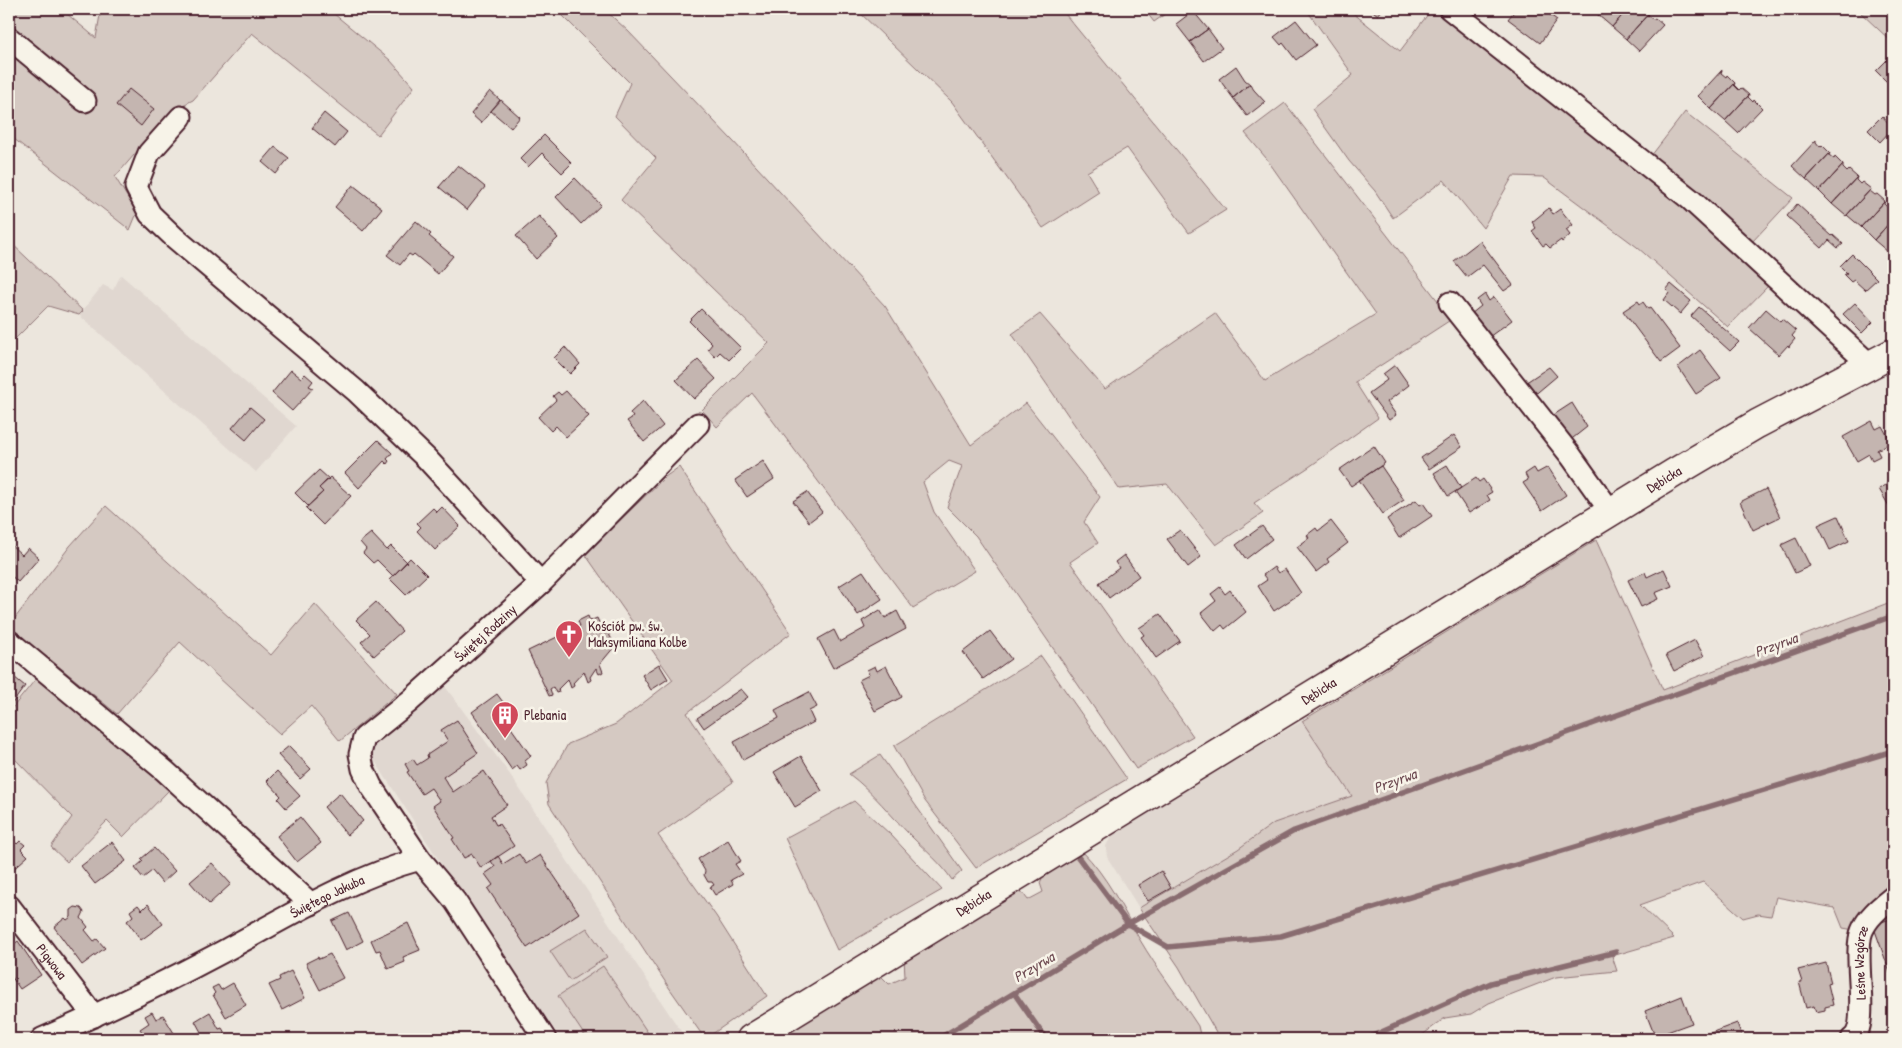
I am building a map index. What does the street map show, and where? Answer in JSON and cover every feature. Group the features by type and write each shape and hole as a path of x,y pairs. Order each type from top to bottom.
{"street":[{"path":"1450,9 1690,199 1882,359"},
{"path":"9,38 85,101"},
{"path":"181,117 149,153 136,187 150,214 174,238 356,391 427,459 541,583"},
{"path":"1450,303 1570,456 1611,512"},
{"name":"Dębicka","path":"751,1039 1757,424 1882,359"},
{"name":"Świętej Rodziny","path":"420,859 371,786 363,769 360,754 364,738 410,701 541,583 698,424"},
{"path":"9,640 165,771 311,904"},
{"path":"420,859 455,901 545,1039"},
{"name":"Świętego Jakuba","path":"42,1039 94,1016 202,962 311,904 391,867 420,859"},
{"name":"Leśne Wzgórze","path":"1852,1039 1855,1038 1859,1030 1861,1018 1858,947 1862,930 1878,909 1893,897"},
{"name":"Pigwowa","path":"9,906 94,1016"}],"shaded area":[{"path":"9,9 61,9 96,38 101,9 328,9 390,60 414,87 378,135 252,33 193,100 173,110 115,177 137,213 130,230 9,135"},
{"path":"556,9 604,9 628,31 732,140 885,306 971,445 1026,403 1100,497 1084,522 1098,543 1070,562 1193,736 1136,769 976,536 947,507 962,466 949,461 923,482 934,512 975,571 913,608 752,393 717,427 702,410 769,343 621,200 656,158 615,116 630,83"},
{"path":"856,9 1061,9 1226,210 1189,233 1127,148 1087,172 1099,192 1043,228 952,102"},
{"path":"1144,9 1172,9 1154,22"},
{"path":"1306,9 1348,9 1400,51 1432,9 1440,9 1675,195 1770,284 1728,327 1637,247 1543,177 1513,176 1483,228 1444,180 1393,218 1375,191 1349,161 1312,109 1353,75"},
{"path":"1872,9 1893,9 1893,43 1861,13"},
{"path":"1285,103 1452,319 1355,382 1378,418 1254,503 1263,513 1216,545 1167,484 1119,489 1012,334 1040,314 1105,389 1215,313 1265,381 1376,314 1266,158 1245,133"},
{"path":"1685,112 1793,198 1752,242 1651,156"},
{"path":"9,241 83,311 79,315 48,306 9,345"},
{"path":"121,275 296,426 256,472 79,315 103,285 113,290"},
{"path":"679,467 791,633 687,713 733,782 658,835 716,916 767,996 705,1039 668,986 549,804 546,783 568,744 616,724 673,680 585,554 665,477"},
{"path":"106,506 271,655 315,604 397,694 340,741 311,706 280,734 180,642 117,714 51,660 9,632 9,626 70,546"},
{"path":"1596,540 1663,690 1893,601 1893,890 1854,930 1843,928 1835,908 1776,897 1771,916 1758,914 1743,918 1703,882 1640,905 1674,938 1612,956 1617,971 1556,977 1489,1003 1471,1014 1445,1018 1417,1039 1220,1039 1179,967 1139,908 1238,849 1274,823 1352,796 1302,721"},
{"path":"1041,656 1127,779 976,868 925,801 894,746"},
{"path":"39,675 171,788 123,837 107,821 67,862 51,847 72,817 9,753 9,712"},
{"path":"444,685 511,776 686,1039 561,1039 455,885 371,755 374,746"},
{"path":"1302,721 1352,796 1274,823 1238,849 1139,908 1107,857 1106,846 1114,831"},
{"path":"880,755 962,871 952,880 874,796 849,774"},
{"path":"854,801 891,835 942,890 837,950 785,838"},
{"path":"1082,851 1114,893 1140,940 1198,1026 1201,1039 782,1039 800,1021 874,977 881,976 889,984 905,977 904,957 1008,892 1022,892 1028,900 1043,892 1040,883 1046,869"},
{"path":"587,928 607,957 570,981 550,951"},
{"path":"603,966 652,1039 587,1039 558,996"}],"building":[{"path":"1370,9 1383,9 1378,15"},
{"path":"1516,9 1542,9 1557,20 1540,43 1508,19"},
{"path":"1592,9 1603,9 1598,15"},
{"path":"1603,9 1628,9 1612,27 1598,15"},
{"path":"1628,9 1644,9 1649,13 1626,39 1612,27"},
{"path":"1193,11 1208,29 1190,42 1176,24"},
{"path":"1649,13 1648,15 1663,25 1639,51 1626,39"},
{"path":"1296,20 1316,45 1296,60 1283,43 1281,45 1274,37"},
{"path":"1208,29 1222,48 1204,61 1190,42"},
{"path":"1891,56 1893,58 1893,88 1876,71"},
{"path":"1236,66 1250,84 1233,98 1219,79"},
{"path":"1722,70 1721,73 1726,77 1727,75 1735,83 1711,109 1698,96"},
{"path":"1735,83 1734,85 1739,90 1741,88 1749,95 1725,121 1711,109"},
{"path":"1250,84 1265,102 1247,116 1233,98"},
{"path":"129,89 154,109 141,126 116,105"},
{"path":"490,91 500,100 481,123 471,114"},
{"path":"1749,95 1748,97 1753,102 1754,100 1762,108 1738,133 1725,121"},
{"path":"501,100 520,117 511,128 491,111"},
{"path":"324,113 347,132 335,147 312,128"},
{"path":"1882,116 1893,128 1880,142 1868,130"},
{"path":"544,135 572,163 562,173 542,153 528,167 520,159"},
{"path":"1816,140 1820,147 1822,145 1830,153 1806,179 1792,166"},
{"path":"275,147 289,158 276,174 262,162"},
{"path":"1830,153 1829,155 1834,159 1835,157 1843,165 1819,191 1806,179"},
{"path":"458,165 485,187 467,210 439,187"},
{"path":"1843,165 1847,172 1849,170 1857,177 1832,204 1819,191"},
{"path":"1857,177 1856,180 1860,184 1862,182 1871,189 1846,216 1832,204"},
{"path":"575,178 601,205 581,224 556,197"},
{"path":"353,185 382,208 363,231 335,207"},
{"path":"1871,189 1870,191 1885,201 1861,227 1847,215"},
{"path":"1885,201 1884,204 1888,208 1893,209 1893,219 1874,240 1861,227"},
{"path":"1797,204 1843,244 1838,248 1829,240 1822,248 1787,216"},
{"path":"1549,208 1553,214 1560,209 1573,225 1566,230 1570,235 1562,242 1561,240 1550,248 1546,244 1543,246 1532,231 1536,228 1532,222"},
{"path":"539,216 558,238 536,259 516,236"},
{"path":"1893,219 1893,246 1888,252 1874,240"},
{"path":"416,221 431,234 429,236 453,256 438,274 414,254 412,256 409,254 400,265 387,255"},
{"path":"1480,241 1513,285 1504,291 1483,265 1467,277 1454,261"},
{"path":"1852,254 1877,279 1865,290 1854,280 1851,282 1844,275 1847,273 1840,266"},
{"path":"1671,284 1691,301 1680,314 1664,300 1669,293 1666,290"},
{"path":"1485,294 1489,301 1494,297 1512,320 1489,337 1471,314 1481,306 1477,300"},
{"path":"1638,301 1640,304 1643,302 1648,309 1650,308 1680,348 1661,362 1623,311"},
{"path":"1855,303 1873,322 1862,333 1843,314"},
{"path":"1699,307 1739,342 1730,351 1691,316"},
{"path":"701,309 741,348 729,360 720,352 715,357 708,349 712,344 689,321"},
{"path":"1766,309 1796,331 1792,336 1795,339 1779,355 1749,328"},
{"path":"565,347 580,364 570,374 554,358"},
{"path":"1700,350 1721,378 1696,394 1678,367"},
{"path":"698,360 716,379 694,399 676,380"},
{"path":"1395,365 1409,385 1387,402 1396,415 1389,420 1369,393 1387,380 1383,374"},
{"path":"1549,367 1557,376 1532,397 1522,385"},
{"path":"291,370 301,378 305,374 313,381 309,386 313,388 292,411 272,393"},
{"path":"566,391 589,416 566,437 556,426 551,431 538,417 556,400 553,396 558,392 561,395"},
{"path":"643,401 663,426 644,442 627,421 633,417 630,413"},
{"path":"1572,403 1587,427 1568,442 1549,418"},
{"path":"250,407 264,419 246,440 232,428"},
{"path":"1872,421 1876,429 1882,426 1891,442 1877,450 1880,456 1872,460 1869,454 1857,461 1843,437"},
{"path":"1454,435 1462,447 1429,469 1421,458"},
{"path":"378,440 392,453 387,459 389,461 387,464 384,461 359,488 345,473"},
{"path":"1374,446 1385,463 1351,486 1339,470"},
{"path":"763,461 774,479 747,497 735,480"},
{"path":"1447,465 1461,488 1448,496 1434,473"},
{"path":"1381,466 1404,500 1383,514 1359,480"},
{"path":"1548,467 1566,495 1542,511 1523,483 1528,480 1525,474 1534,468 1537,473"},
{"path":"319,470 329,479 319,488 323,492 308,506 295,493"},
{"path":"330,477 351,496 323,525 306,508 323,492 319,488"},
{"path":"1476,478 1479,482 1483,479 1492,492 1487,495 1490,500 1469,513 1455,492"},
{"path":"1893,481 1893,504 1889,506 1879,489"},
{"path":"1766,489 1780,517 1753,530 1740,502"},
{"path":"807,492 822,512 809,522 793,501"},
{"path":"1416,500 1420,505 1423,503 1432,516 1399,538 1387,519"},
{"path":"442,507 460,526 435,550 417,531 421,527 417,523 433,508 437,512"},
{"path":"1838,516 1849,541 1830,550 1818,525"},
{"path":"1331,521 1348,543 1327,559 1329,562 1316,572 1297,547 1309,538 1307,535 1316,528 1318,531"},
{"path":"1262,526 1272,539 1246,559 1236,545"},
{"path":"1180,530 1201,557 1188,567 1167,539"},
{"path":"371,533 387,550 391,546 407,562 393,576 377,560 373,563 363,553 366,549 360,542"},
{"path":"1796,538 1810,566 1795,573 1781,545"},
{"path":"9,543 22,555 28,548 39,558 18,582 9,574"},
{"path":"1124,555 1139,576 1109,598 1099,583 1119,568 1115,562"},
{"path":"410,558 427,575 406,595 390,579"},
{"path":"1274,567 1278,573 1285,569 1301,593 1274,611 1258,586 1267,580 1263,575"},
{"path":"1664,569 1672,586 1655,593 1658,599 1641,607 1628,580 1645,572 1647,577"},
{"path":"863,571 882,599 858,615 839,586"},
{"path":"1220,587 1225,594 1230,590 1246,612 1225,629 1222,625 1215,631 1201,613 1216,601 1211,594"},
{"path":"376,602 402,631 374,656 361,642 370,634 356,620"},
{"path":"880,610 885,618 897,611 906,629 833,668 818,639 834,630 840,642 865,628 862,621"},
{"path":"1160,614 1180,641 1156,658 1141,637 1144,635 1139,628"},
{"name":"Kościół pw. św. Maksymiliana Kolbe","path":"588,616 590,621 597,618 604,634 608,632 615,646 600,664 603,672 599,674 596,668 590,677 591,680 588,682 584,671 573,683 574,686 571,688 568,679 558,689 559,692 556,693 553,687 550,689 552,695 549,696 528,651 580,626 578,621"},
{"path":"990,631 1011,659 983,679 963,652"},
{"path":"1695,640 1704,656 1674,671 1666,655"},
{"path":"659,664 668,679 651,690 642,675"},
{"path":"875,666 877,671 886,666 902,697 875,711 859,680 869,675 867,670"},
{"path":"9,673 25,686 9,708"},
{"path":"741,689 748,697 704,728 697,718"},
{"path":"809,692 817,707 809,711 814,722 743,760 734,742 779,718 775,710"},
{"name":"Plebania","path":"497,694 514,717 507,722 531,756 525,761 527,765 520,770 517,766 512,770 472,712"},
{"path":"457,720 478,753 443,777 453,792 484,771 507,805 491,816 496,825 499,824 514,846 481,868 472,854 464,858 452,839 454,838 433,806 440,801 431,788 422,794 407,772 409,771 405,764 413,759 417,765 428,758 427,755 448,741 441,730"},
{"path":"289,746 311,769 300,779 278,755"},
{"path":"801,756 822,791 795,807 774,772"},
{"path":"277,771 300,796 286,808 278,799 281,796 267,781"},
{"path":"340,793 363,821 347,835 324,807"},
{"path":"300,817 321,843 297,862 277,836"},
{"path":"12,839 17,844 20,841 25,845 21,849 28,856 9,873 9,841"},
{"path":"728,840 741,861 735,864 742,874 731,880 733,884 715,895 710,887 714,885 712,882 708,882 704,875 705,871 698,859"},
{"path":"112,842 126,861 95,884 81,866"},
{"path":"154,848 175,871 162,883 152,871 143,878 135,868 143,861 141,859"},
{"path":"519,854 526,864 540,855 579,913 527,948 488,889 493,885 485,874 495,867 491,861 498,856 503,864"},
{"path":"212,863 231,884 209,904 190,882"},
{"path":"1161,871 1171,888 1148,901 1138,885"},
{"path":"148,904 163,924 141,940 127,921 133,916 130,911 138,905 142,910"},
{"path":"75,907 81,908 84,912 81,918 88,927 85,930 94,941 97,939 105,948 82,965 54,927 65,918 67,920 71,917 71,910"},
{"path":"349,913 363,941 346,950 332,921"},
{"path":"1893,918 1893,981 1873,925"},
{"path":"408,923 420,950 403,957 405,962 388,969 380,950 376,951 371,940"},
{"path":"18,941 41,975 20,989 9,973 9,948"},
{"path":"330,954 343,978 320,990 306,963"},
{"path":"1826,963 1831,983 1828,984 1833,1005 1825,1007 1825,1010 1816,1012 1814,1006 1806,1008 1798,970"},
{"path":"291,971 305,998 282,1010 269,985 280,980 279,977"},
{"path":"233,983 246,1005 226,1017 213,995 215,993 212,988 218,985 221,990"},
{"path":"1682,996 1692,1023 1667,1032 1670,1039 1656,1039 1645,1011"},
{"path":"152,1012 156,1019 163,1015 177,1038 147,1039 140,1029 149,1023 145,1016"},
{"path":"210,1012 219,1029 222,1028 228,1038 195,1039 193,1036 201,1032 195,1021"},
{"path":"1737,1023 1743,1039 1697,1039 1697,1038"}],"waterway":[{"name":"Przyrwa","path":"938,1039 1128,924 1294,831 1893,616"},
{"path":"1078,857 1128,924 1168,947 1281,936 1893,751"},
{"path":"1366,1039 1491,983 1616,952"},
{"path":"1014,993 1046,1039"}],"place":[{"name":"Kościół pw. św. Maksymiliana Kolbe","path":"569,658"},
{"name":"Plebania","path":"505,739"}]}
